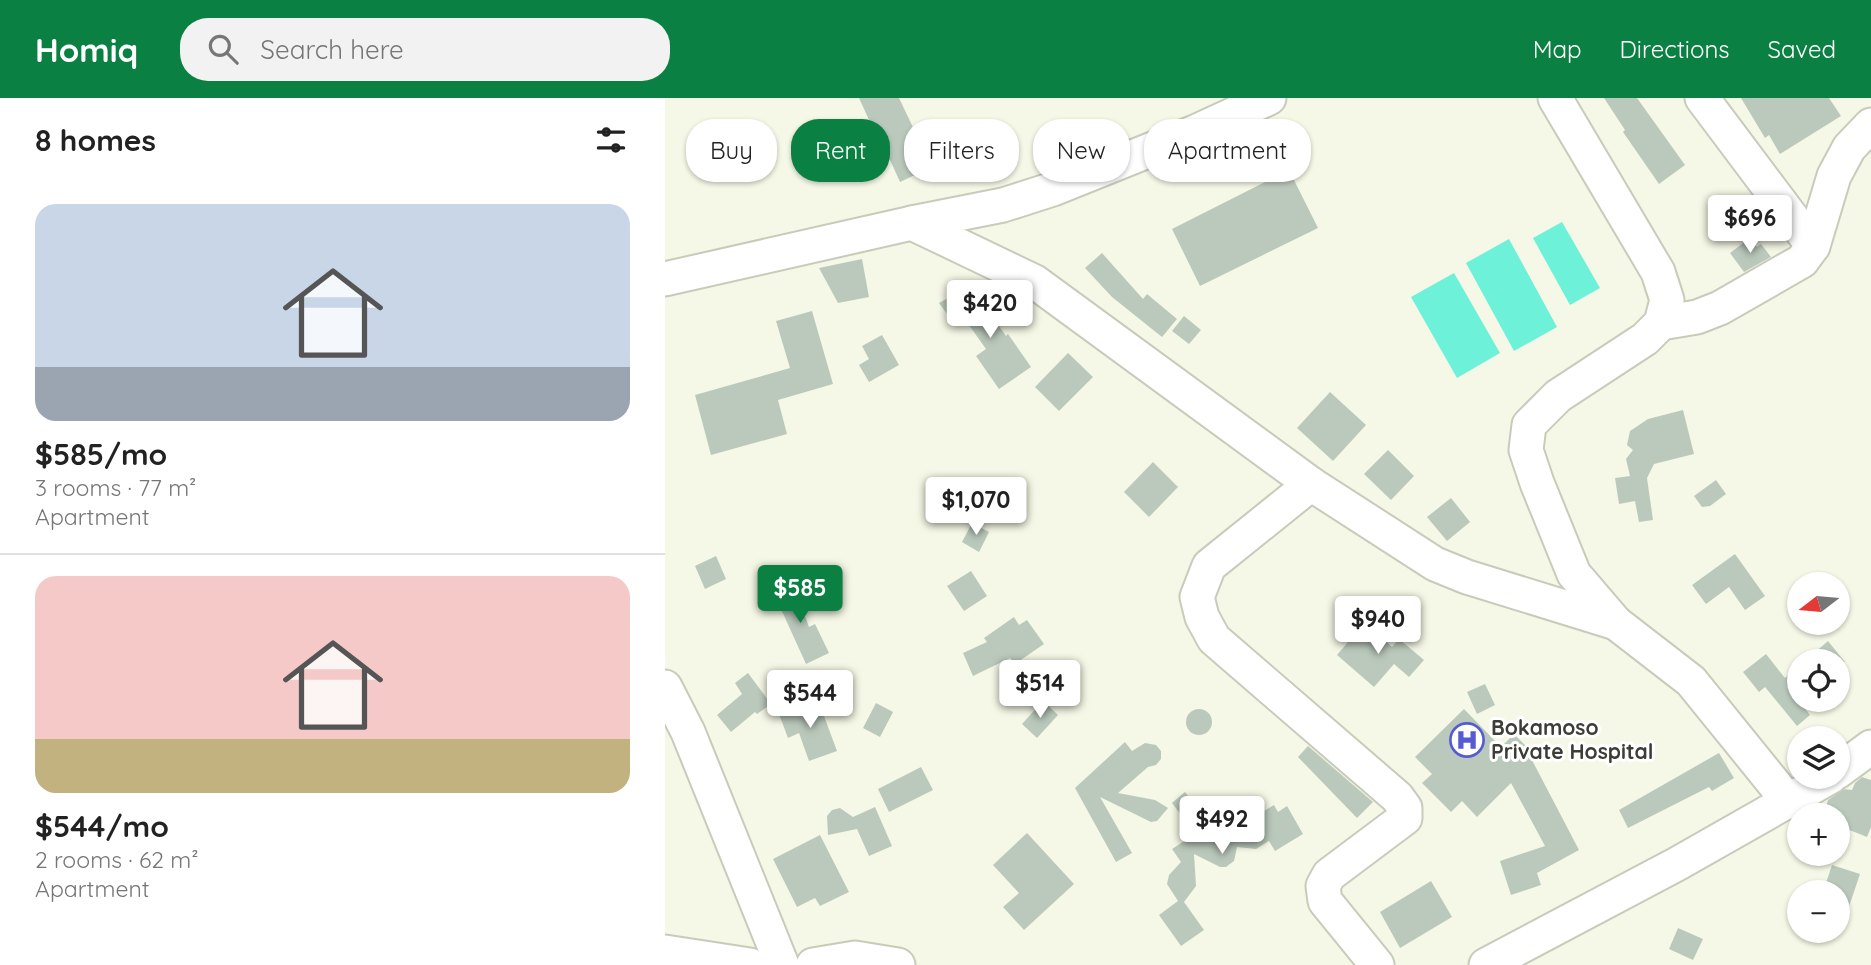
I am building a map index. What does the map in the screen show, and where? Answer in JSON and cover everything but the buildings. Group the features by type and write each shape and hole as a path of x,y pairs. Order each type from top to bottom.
{"street":[{"path":"665,279 1003,205 1053,189 1195,132 1269,98"},
{"path":"1555,98 1658,272 1667,300 1661,323 1645,339 1558,396 1529,425 1526,450 1574,574 1616,623 1691,681 1789,802"},
{"path":"1702,98 1813,246"},
{"path":"1661,323 1697,317 1720,308 1803,261 1813,246 1834,176 1849,148 1871,125"},
{"path":"912,223 1035,282 1311,484 1435,564 1467,577 1616,623"},
{"path":"1311,484 1209,566 1197,597 1202,617 1214,639 1397,796 1405,808 1405,818 1400,823 1329,875 1323,886 1325,901 1377,965"},
{"path":"665,687 688,732 782,965"},
{"path":"1850,762 1871,747"},
{"path":"1486,965 1677,864 1810,789"},
{"path":"665,952 750,965"},
{"path":"813,965 855,958 898,965"}],"water":[{"path":"1562,222 1600,288 1570,305 1533,238"},
{"path":"1509,239 1557,327 1514,351 1466,263"},
{"path":"1454,273 1500,353 1457,378 1411,297"}],"place":[{"name":"Bokamoso Private Hospital","path":"1467,740"}]}
